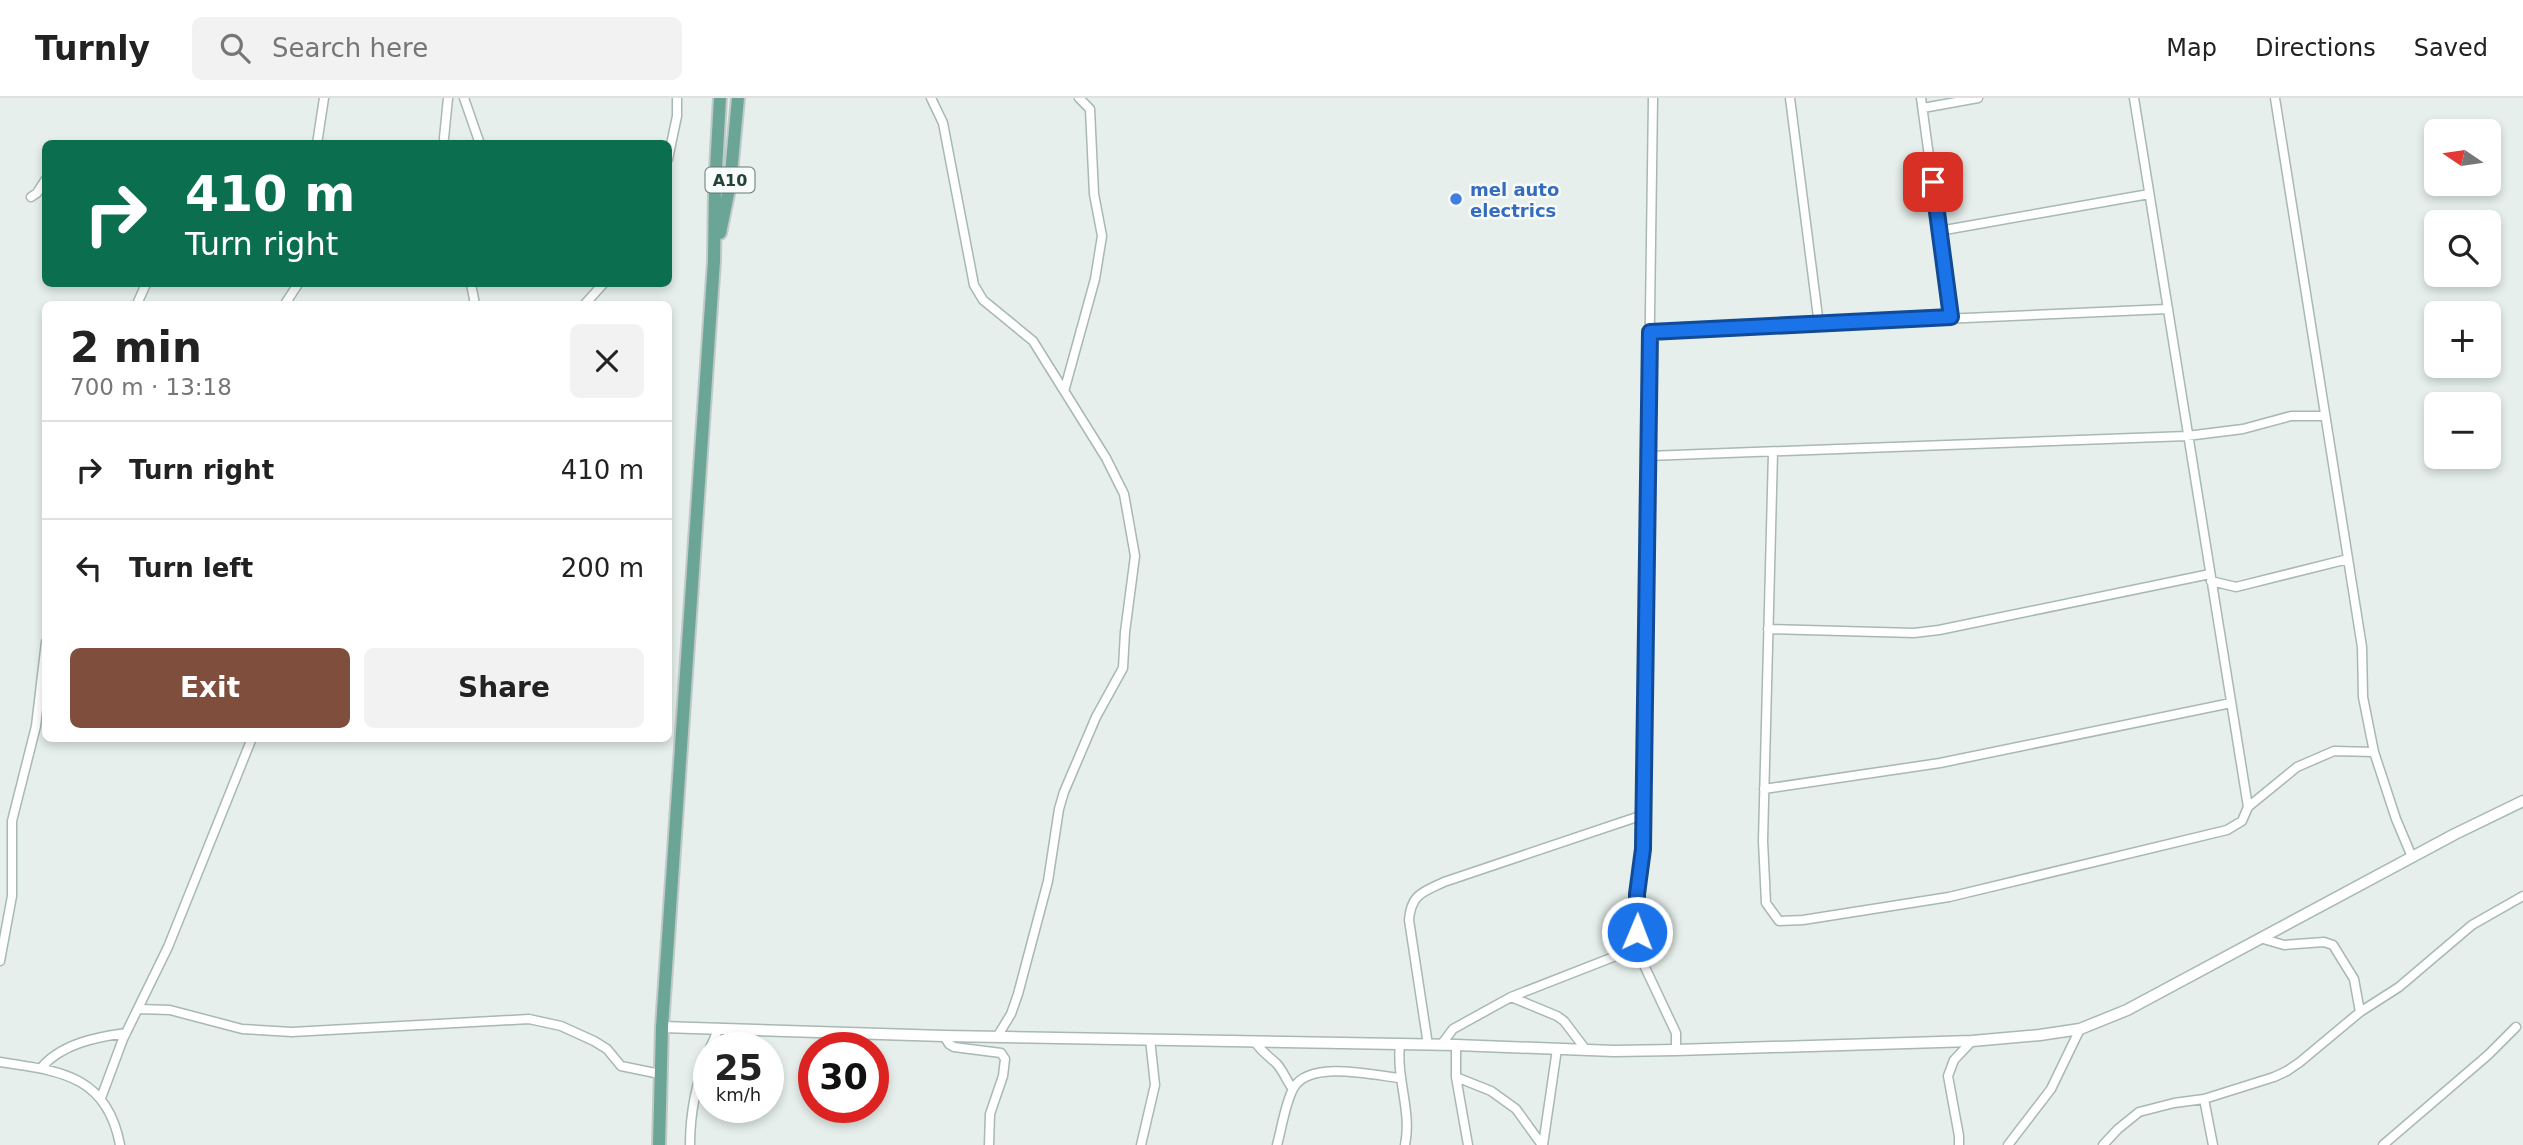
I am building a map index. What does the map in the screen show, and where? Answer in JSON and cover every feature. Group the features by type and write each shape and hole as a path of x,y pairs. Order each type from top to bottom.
{"main road":[{"name":"A10","path":"659,1145 662,1027 714,261 720,98"},
{"name":"A10","path":"714,261 730,184 738,98"}],"street":[{"path":"318,140 324,98"},
{"path":"444,138 448,98"},
{"path":"464,98 479,140"},
{"path":"672,140 677,116 677,98"},
{"path":"931,98 943,123 974,285 983,300 1034,341 1065,388 1124,494 1134,540 1135,569 1123,668 1096,717 1059,809 1048,881 1018,994 998,1037"},
{"path":"1065,388 1095,279 1102,236 1094,194 1090,109 1079,98"},
{"path":"1653,98 1643,849 1636,918 1639,947 1653,987 1672,1021 1676,1050"},
{"path":"1790,98 1819,325"},
{"path":"1921,98 1951,317"},
{"path":"1923,108 1978,98"},
{"path":"2134,98 2248,807"},
{"path":"2275,98 2361,647 2363,697 2374,752 2396,819 2412,857"},
{"path":"31,197 42,185"},
{"path":"1939,232 2149,194"},
{"path":"588,301 600,287"},
{"path":"1650,332 2167,309"},
{"path":"1648,456 2187,436 2243,429 2291,416 2325,416"},
{"path":"1773,452 1763,841 1766,903 1779,921 1803,920 1949,897 2227,830 2242,821 2248,807 2297,767 2334,751 2374,752"},
{"path":"1768,629 1913,633 1939,630 2211,577 2236,587 2348,559"},
{"path":"0,961 12,896 12,821 36,726 42,676"},
{"path":"1764,789 1940,763 2231,703"},
{"path":"101,1098 126,1033 168,947 250,742"},
{"path":"662,1027 1586,1050 1972,1041 2049,1035 2080,1029 2127,1010 2412,857 2492,815 2523,802"},
{"path":"1428,1045 1409,920 1410,908 1417,896 1444,882 1643,815"},
{"path":"2103,1145 2139,1112 2163,1105 2204,1099 2287,1071 2360,1012 2399,987 2472,925 2523,896"},
{"path":"2260,938 2284,945 2324,942 2333,945 2354,979 2360,1012"},
{"path":"1441,1045 1452,1029 1511,998 1639,947"},
{"path":"1511,998 1557,1016 1586,1050"},
{"path":"139,1010 170,1010 242,1029 292,1032 529,1019 561,1026 594,1041 607,1049 621,1066 660,1074"},
{"path":"2383,1145 2488,1055 2516,1027"},
{"path":"717,1032 719,1028"},
{"path":"2008,1145 2051,1089 2080,1029"},
{"path":"41,1068 51,1056 87,1039 126,1033"},
{"path":"944,1036 954,1047 1001,1053 1005,1059 1003,1076 990,1114 989,1145"},
{"path":"1141,1145 1155,1085 1150,1039"},
{"path":"1254,1041 1265,1056 1278,1065 1283,1078 1293,1089"},
{"path":"1959,1145 1948,1076 1954,1060 1972,1041"},
{"path":"1400,1044 1399,1078 1408,1118 1405,1145"},
{"path":"1456,1045 1456,1077 1468,1145"},
{"path":"1542,1145 1557,1049"},
{"path":"0,1062 41,1068 92,1089 111,1113 120,1145"},
{"path":"1277,1145 1293,1089 1303,1078 1325,1072 1364,1073 1399,1078"},
{"path":"1456,1077 1491,1091 1516,1109 1542,1145"},
{"path":"2204,1099 2213,1145"},
{"path":"690,1145 693,1107"}],"place":[{"name":"mel auto electrics","path":"1456,199"}],"route":[{"path":"1637,932 1637,894 1643,849 1650,332 1951,317 1933,182"}]}
